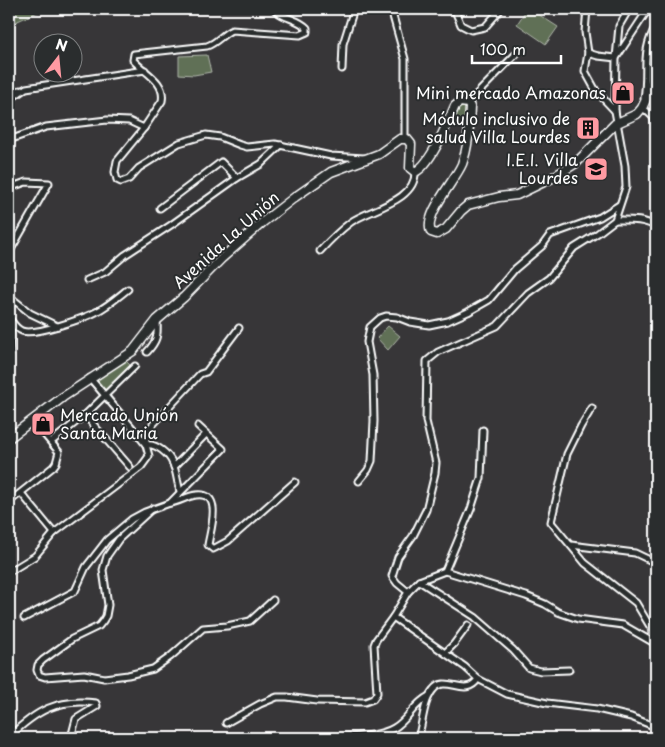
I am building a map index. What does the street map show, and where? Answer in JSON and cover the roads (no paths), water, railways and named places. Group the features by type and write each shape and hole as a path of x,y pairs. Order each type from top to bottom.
{"main road":[{"path":"405,139 411,144 410,168 415,172 420,170 428,160 455,106 460,102 468,103 470,107 468,144 462,165 439,201 429,222 430,230 435,234 446,229 468,205 499,196 517,196 550,179 585,156 604,134 618,123 637,114 642,108 650,90 656,68"},
{"name":"Avenida La Unión","path":"9,438 90,378 133,352 157,320 184,298 222,258 295,196 331,172 379,154 400,139 405,139"}],"street":[{"path":"274,9 278,14 302,23 307,28 307,32 300,35 232,30 225,33 213,44 207,46 136,53 134,55 133,60 153,76 163,96 162,101 144,128 117,161 116,178 119,182 126,180 139,168 179,143 206,135 220,137 247,147 280,145 330,156 368,158"},
{"path":"342,69 343,44 354,9"},
{"path":"391,9 405,59 405,139"},
{"path":"452,9 456,13 461,25 471,30 485,27 501,9"},
{"path":"587,9 585,32 588,53 585,71 596,91 615,111"},
{"path":"616,58 646,14 652,9"},
{"path":"408,592 392,576 398,557 413,536 426,510 436,473 436,463 426,421 427,361 438,352 497,326 528,293 549,278 574,248 598,234 615,220 619,205 624,198 626,187 625,166 615,111 619,26 627,10"},
{"path":"656,26 648,39 646,83 642,108 653,117 656,124"},
{"path":"588,53 616,58"},
{"path":"468,103 516,54"},
{"path":"9,93 26,88 145,70"},
{"path":"9,100 26,88"},
{"path":"9,140 46,128 107,120 129,121 144,128"},
{"path":"87,280 105,272 125,255 237,178 261,164 280,145"},
{"path":"160,208 222,162 237,178"},
{"path":"320,251 335,235 353,221 403,195 413,184 415,172"},
{"path":"9,188 26,182 48,183 9,253"},
{"path":"360,481 372,460 374,421 373,375 366,342 370,327 380,318 386,316 428,325 448,321 468,312 488,300 514,269 542,246 550,235 600,217 619,205"},
{"path":"615,220 644,221 656,227"},
{"path":"9,318 18,329 30,333 94,313 128,289"},
{"path":"9,296 30,313 57,326"},
{"path":"146,352 158,335 157,320"},
{"path":"9,327 9,356"},
{"path":"9,572 35,556 54,533 88,505 141,467 149,456 145,436 148,429 200,374 206,372 239,328"},
{"path":"51,442 106,396 135,366"},
{"path":"90,378 146,445"},
{"path":"592,408 567,454 551,522 585,563 636,603 651,628 655,643"},
{"path":"85,415 130,467"},
{"path":"9,502 53,467 59,452 32,421"},
{"path":"170,503 223,449 198,426"},
{"path":"445,572 472,509 481,478 483,430"},
{"path":"174,467 206,434"},
{"path":"146,445 150,444 168,455 174,467 180,491"},
{"path":"24,618 75,591 86,567 107,540 132,519 153,508 196,495 206,495 213,504 212,525 208,545 212,549 228,541 296,482"},
{"path":"22,493 54,533"},
{"path":"153,508 119,539 107,556 103,570 108,605 106,616 99,626 72,639 43,660 38,665 37,670 39,674 45,677 84,674 104,678 128,676 153,669 170,657 199,630 206,627 227,626 250,621 272,600"},
{"path":"571,545 635,553 656,563"},
{"path":"226,723 277,697 317,701 365,702 371,700 377,693 374,645 376,640 408,592 420,581 445,572 526,596 558,612 578,618 623,625 655,643"},
{"path":"420,581 475,617 513,650 529,668 541,671 569,670"},
{"path":"393,617 465,667 478,679 507,694 547,703 597,709 631,716 656,727"},
{"path":"445,653 468,625"},
{"path":"418,738 429,696 433,689 438,685 446,684 470,687 478,679"},
{"path":"332,738 378,734 394,728 406,718 420,700 429,696"},
{"path":"9,737 33,715 44,710 79,701 96,702 97,706 76,719 71,738"}],"place":[{"name":"Mini mercado Amazonas","path":"623,93"},
{"name":"Módulo inclusivo de salud Villa Lourdes","path":"588,128"},
{"name":"I.E.I. Villa Lourdes","path":"596,169"},
{"name":"Mercado Unión Santa Maria","path":"43,424"}]}
